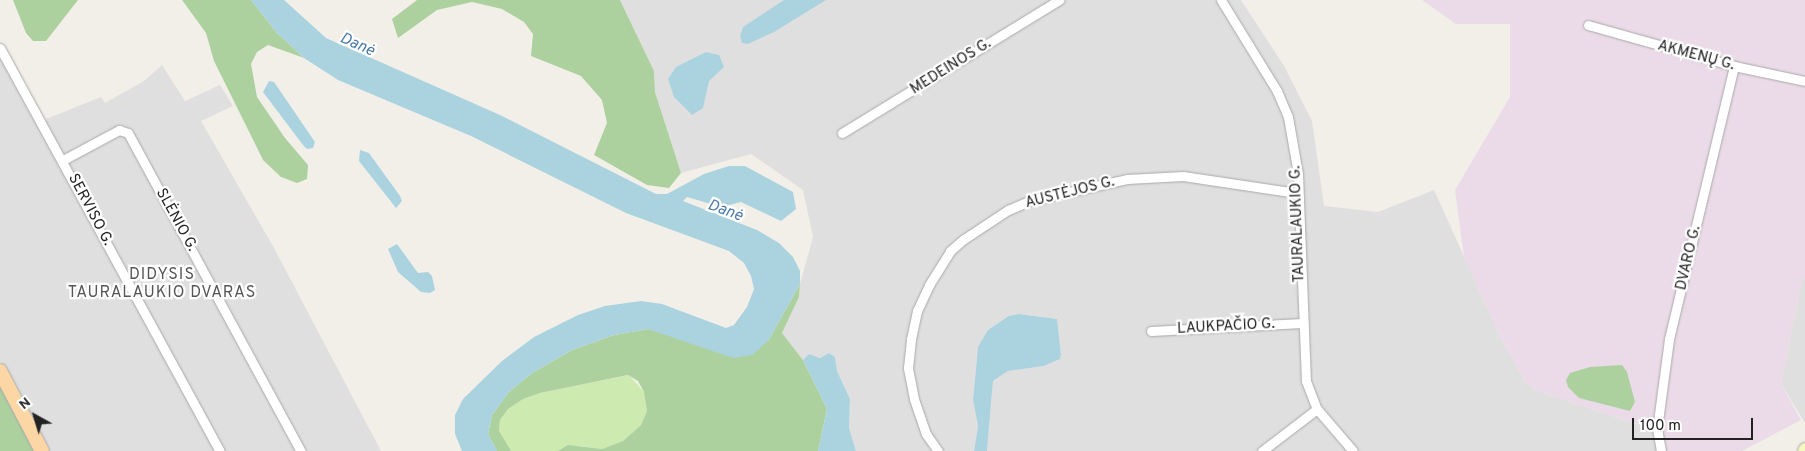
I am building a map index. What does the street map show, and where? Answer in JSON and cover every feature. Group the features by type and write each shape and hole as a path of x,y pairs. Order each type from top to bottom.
{"main road":[{"path":"0,371 42,451"}],"street":[{"name":"MEDEINOS G.","path":"842,133 1059,0"},
{"name":"TAURALAUKIO G.","path":"1220,0 1277,91 1288,117 1294,142 1306,381 1317,409 1353,451"},
{"name":"AKMENŲ G.","path":"1588,24 1734,66 1805,81"},
{"name":"SERVISO G.","path":"0,48 63,160 220,451"},
{"name":"DVARO G.","path":"1661,451 1657,429 1669,339 1734,66"},
{"name":"SLĖNIO G.","path":"63,160 120,130 128,133 301,451"},
{"name":"AUSTĖJOS G.","path":"938,451 926,434 914,399 908,368 911,339 917,312 929,285 950,252 964,239 1008,210 1029,201 1127,179 1183,176 1297,193"},
{"name":"LAUKPAČIO G.","path":"1150,331 1302,323"},
{"path":"1262,451 1317,409"}],"shaded area":[{"path":"620,0 1241,0 1284,66 1312,121 1324,206 1378,212 1434,190 1500,336 1525,382 1538,391 1651,429 1663,451 987,451 993,381 1008,371 1044,366 1060,359 1061,355 1057,319 1019,314 978,347 973,400 978,426 974,451 856,451 849,428 850,399 837,371 835,357 829,353 820,358 809,354 803,360 782,333 799,297 800,284 813,237 803,190 751,154 681,173 655,92 654,71"},
{"path":"1422,0 1805,0 1805,279 1802,279 1781,384 1801,420 1742,451 1663,451 1651,429 1538,391 1525,382 1500,336 1464,257 1455,190 1510,97 1510,24 1456,24"},
{"path":"0,44 41,121 101,97 105,103 144,81 162,65 185,101 220,85 233,106 201,121 274,248 381,451 48,451 0,361"},
{"path":"1802,279 1805,279 1805,423 1781,384"}],"green space":[{"path":"13,0 78,0 46,41 33,41 26,33"},
{"path":"182,0 251,0 277,33 304,58 268,45 257,52 251,64 257,97 285,138 308,165 307,179 297,183 281,177 263,160 214,61 206,33"},
{"path":"417,0 620,0 654,71 655,92 681,173 669,188 647,185 594,155 607,123 602,100 581,76 531,56 533,34 524,22 502,9 472,2 437,10 398,38 392,19"},
{"path":"800,284 799,297 782,333 803,360 827,409 818,451 558,451 568,445 602,449 623,441 641,425 647,411 644,392 638,381 628,375 540,393 523,399 508,409 500,420 499,431 511,451 497,451 488,434 492,415 509,392 532,373 572,350 614,335 648,329 673,336 768,341"},
{"path":"1622,365 1627,372 1635,402 1630,411 1579,398 1568,387 1566,380 1570,373 1590,367"},
{"path":"629,375 644,392 647,411 641,425 623,441 602,449 579,446 558,451 511,451 502,440 499,431 500,420 508,409 523,399 540,393"},
{"path":"0,381 37,451 0,451"}],"water":[{"path":"251,0 284,0 326,38 500,115 656,194 667,194 704,174 729,166 745,166 793,192 796,209 781,221 741,202 721,207 687,197 683,201 757,230 779,243 793,257 800,271 800,284 768,341 752,355 733,358 648,329 614,335 572,350 532,373 509,392 492,415 488,434 497,451 462,451 455,434 455,415 463,399 502,361 534,337 578,315 605,306 641,301 662,304 726,328 734,325 747,307 754,289 751,276 744,263 729,251 626,213 471,136 338,80 304,58 277,33"},
{"path":"784,0 826,0 774,32 748,44 742,43 740,36 743,27"},
{"path":"706,52 719,55 724,67 709,81 703,108 692,115 674,97 668,79 676,67"},
{"path":"269,81 274,82 315,142 313,148 307,149 303,145 263,92"},
{"path":"360,150 369,153 400,196 402,201 396,208 359,161"},
{"path":"397,244 418,273 428,272 432,276 435,290 430,293 421,292 398,272 388,249"},
{"path":"1019,314 1057,319 1060,359 1044,366 1008,371 993,381 987,451 974,451 978,426 973,400 978,347 988,330 1009,316"},
{"path":"829,353 835,357 837,371 850,399 849,428 856,451 818,451 827,409 803,360 809,354 820,358"}],"district":[{"name":"DIDYSIS TAURALAUKIO DVARAS","path":"162,284"}],"water label":[{"name":"Danė","path":"357,45"},
{"name":"Danė","path":"725,211"}]}
